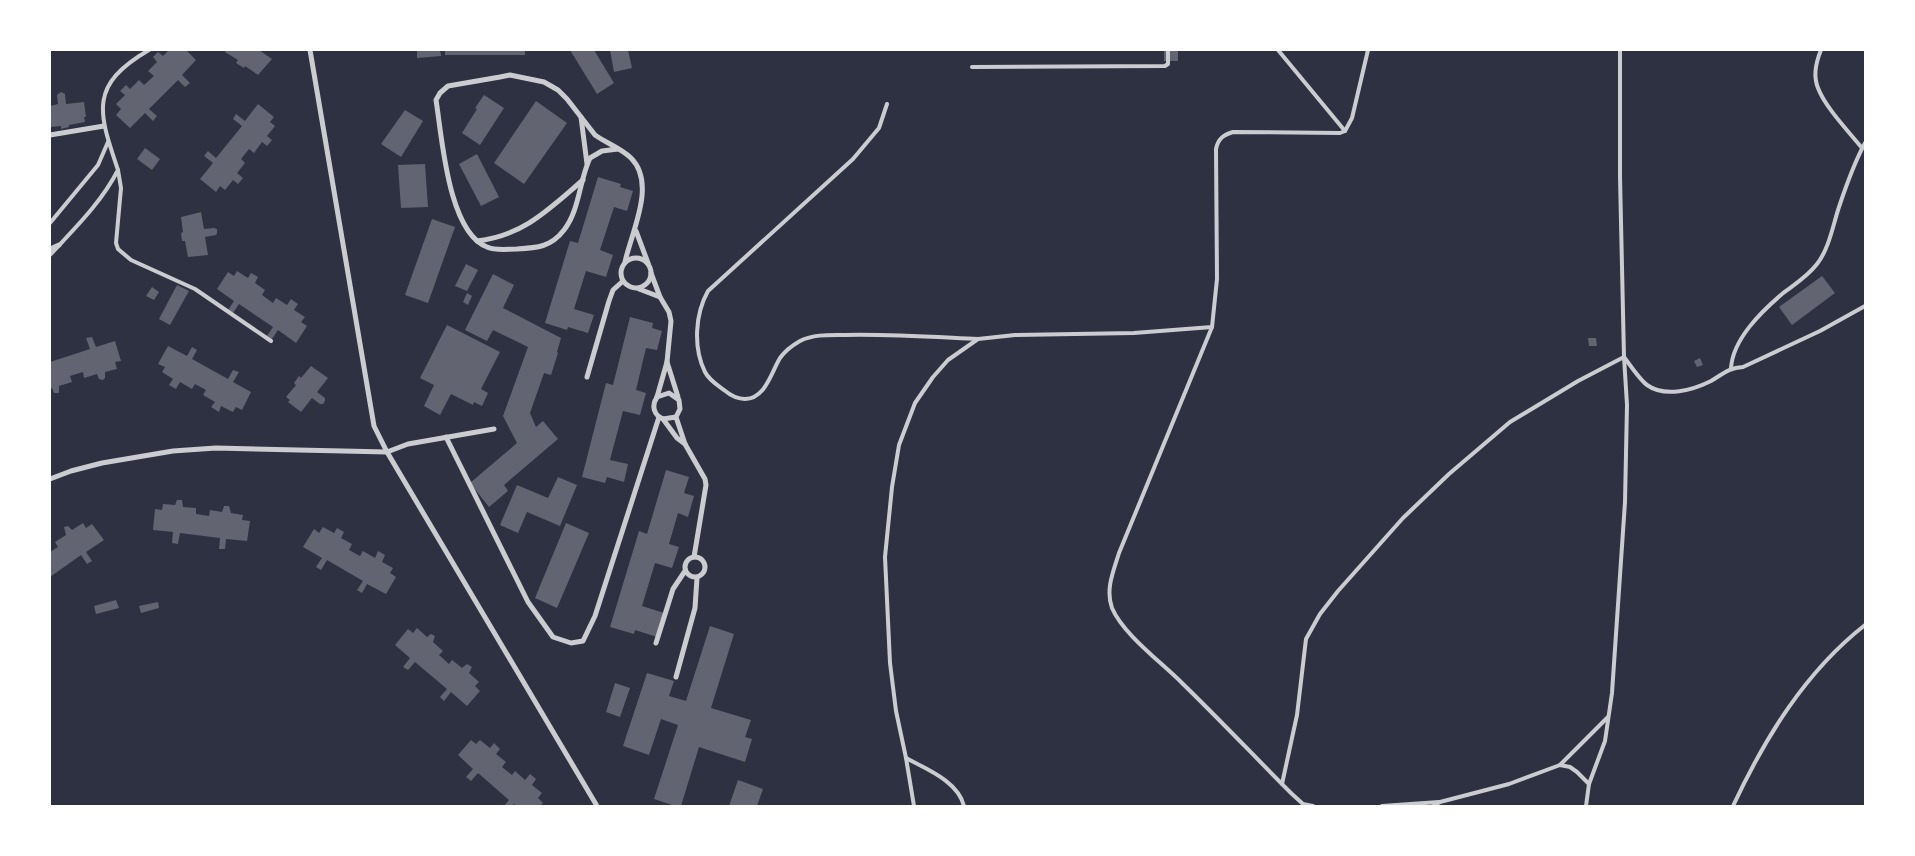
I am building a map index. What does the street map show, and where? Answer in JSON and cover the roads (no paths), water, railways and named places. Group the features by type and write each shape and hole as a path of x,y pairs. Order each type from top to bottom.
{"street":[{"path":"310,50 371,415 379,437 386,452 597,806"},
{"path":"618,149 597,153 590,158 570,221 551,243 539,248 493,249 485,247 467,231 461,221 447,173 436,100 440,92 448,86 510,75 544,82 558,90 595,135 618,149 630,157 641,172 643,181 636,230 628,250 626,262 621,270 623,281 630,288 639,288 647,285 652,273"},
{"path":"581,117 587,164"},
{"path":"50,135 104,126"},
{"path":"477,241 501,237 532,222 583,180"},
{"path":"636,230 660,297 669,312 671,321 667,362 654,406 656,414 677,438 685,444"},
{"path":"50,249 59,246"},
{"path":"626,262 638,258 649,264"},
{"path":"587,378 613,290 623,281"},
{"path":"639,288 660,297"},
{"path":"661,418 672,419 676,417 680,409 667,362"},
{"path":"657,398 664,393 669,393 679,400"},
{"path":"676,417 685,444 702,472 706,485 694,557"},
{"path":"446,437 528,602 553,637 571,643 583,641 595,616 661,418"},
{"path":"50,479 102,463 173,451 216,448 386,452 408,444 494,429"},
{"path":"656,644 673,589 685,571 686,562 694,557 699,557 705,564 704,573 696,578"},
{"path":"685,571 688,575 696,578"},
{"path":"676,677 695,608 696,578"}],"lane":[{"path":"149,50 119,72 108,84 103,101 104,126 118,170 121,188 116,243 118,249 131,260 195,289 271,340"},
{"path":"972,67 1165,66 1168,64 1168,50"},
{"path":"1278,50 1345,131"},
{"path":"1313,806 1303,804 1199,699 1130,634 1118,620 1109,596 1110,581 1120,552 1212,327 1216,279 1217,142 1225,135 1233,132 1340,133 1345,131 1352,118 1368,50"},
{"path":"1586,806 1589,784 1605,741 1612,693 1625,502 1627,405 1624,357 1620,177 1620,50"},
{"path":"1820,50 1815,68 1817,87 1822,98 1862,148"},
{"path":"887,104 879,128 853,159 708,291 702,302 698,320 699,354 706,374 713,383 730,394 746,399 753,397 761,392 781,357 800,341 813,336 866,334 978,339 1015,335 1134,333 1212,327"},
{"path":"50,223 98,165 108,142"},
{"path":"1731,368 1732,356 1756,320 1782,294 1807,276 1819,262 1843,195 1865,143"},
{"path":"50,255 93,209 108,190 118,170"},
{"path":"1624,357 1647,385 1660,390 1690,390 1717,378 1731,368 1743,367 1820,331 1865,306"},
{"path":"914,806 896,711 890,664 885,557 892,487 899,445 915,402 948,360 978,339"},
{"path":"1282,784 1297,715 1306,639 1320,614 1338,591 1403,518 1449,474 1510,422 1578,381 1624,357"},
{"path":"1733,806 1753,763 1792,701 1819,668 1865,625"},
{"path":"1382,806 1440,802 1509,784 1560,765 1608,717"},
{"path":"906,758 951,785 961,796 964,806"},
{"path":"1560,765 1570,767 1589,784"},
{"path":"1433,806 1440,802"}]}
